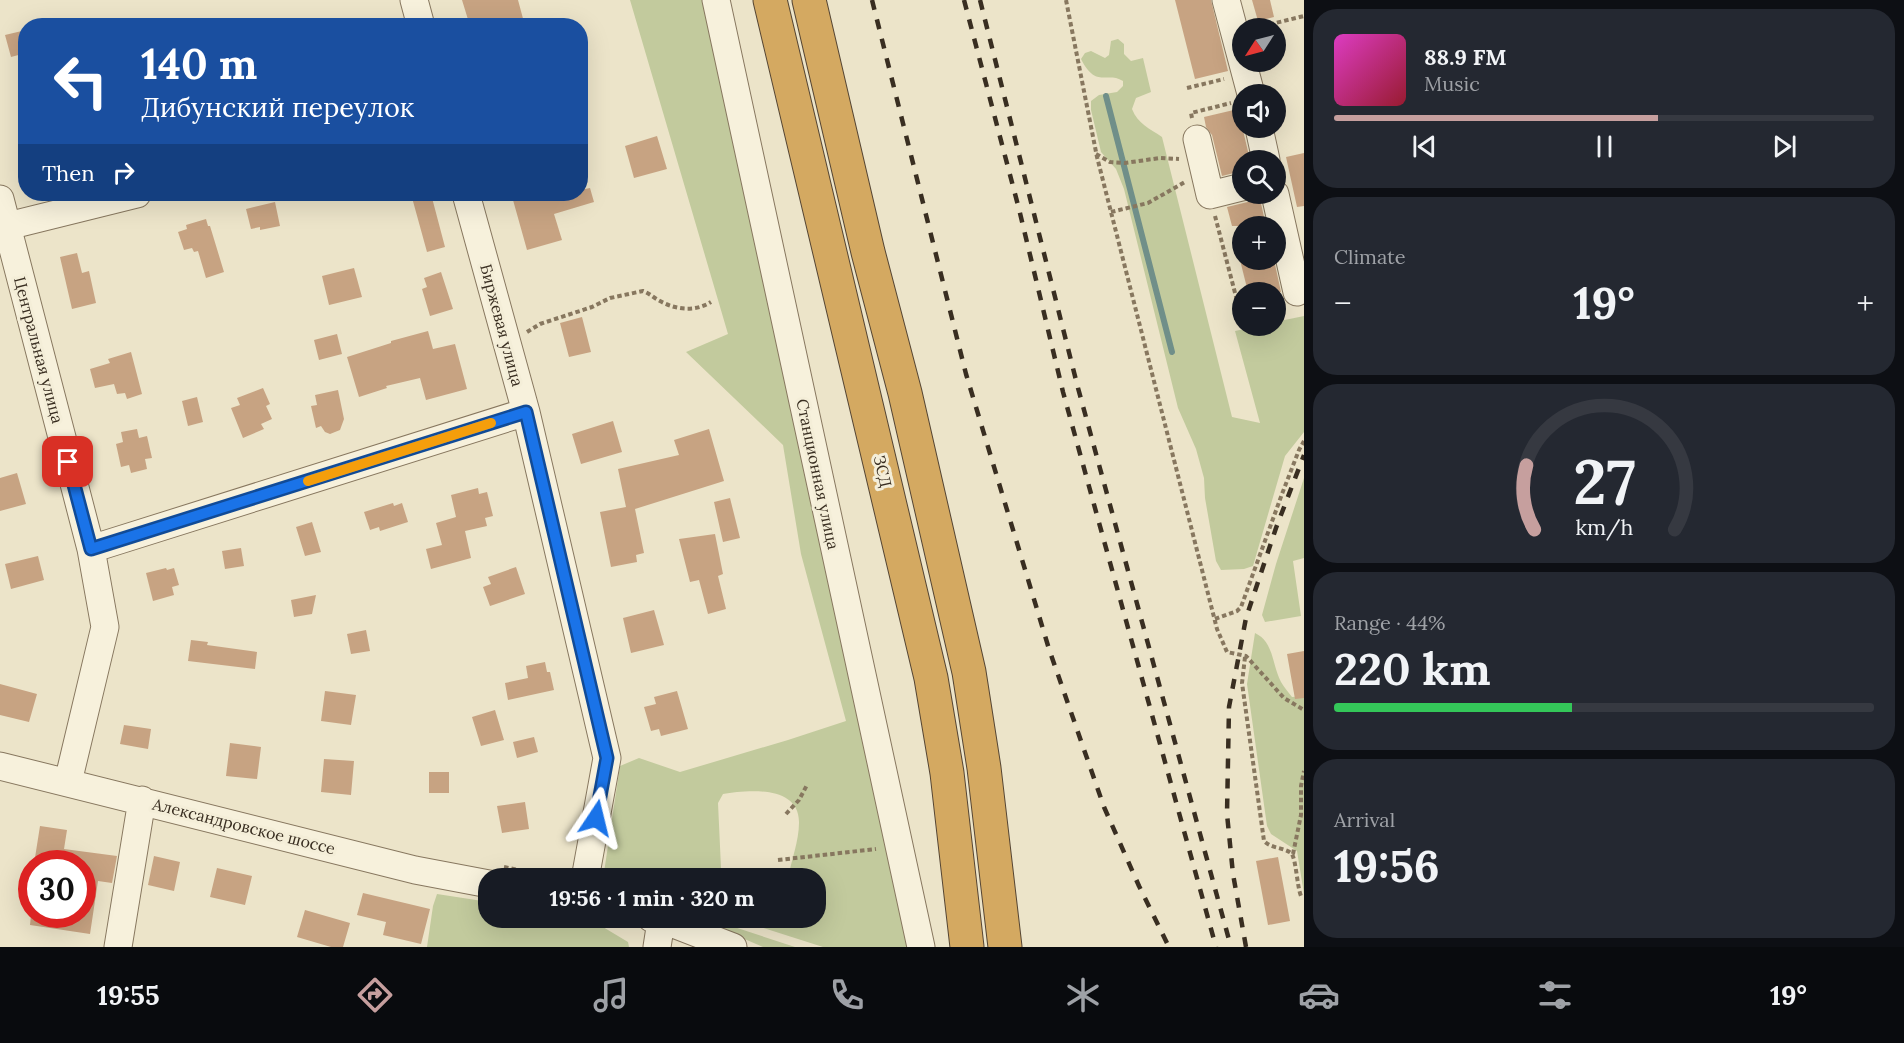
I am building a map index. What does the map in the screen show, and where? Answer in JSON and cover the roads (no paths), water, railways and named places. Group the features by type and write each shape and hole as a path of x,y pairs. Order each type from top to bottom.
{"highway":[{"name":"ЗСД","path":"770,0 931,678 947,773 967,947"},
{"path":"808,0 868,252 905,393 969,672 984,768 1005,947"}],"street":[{"path":"414,0 419,18"},
{"name":"Станционная улица","path":"716,0 921,947"},
{"path":"1226,0 1241,84"},
{"path":"1197,139 1207,183 1232,186"},
{"name":"Центральная улица","path":"0,199 4,228 91,549 105,627 68,782"},
{"path":"4,228 110,201"},
{"name":"Биржевая улица","path":"468,201 526,412 607,758 587,868"},
{"path":"1277,204 1296,292"},
{"path":"91,549 526,412"},
{"name":"Александровское шоссе","path":"0,766 415,870 478,882"},
{"path":"118,947 142,800"},
{"path":"656,928 657,947"},
{"path":"681,928 733,947"}],"waterway":[{"path":"1106,96 1172,352"}],"railway":[{"path":"872,0 966,374 1049,649 1104,807 1169,947"},
{"path":"964,0 1019,209 1063,392 1216,947"},
{"path":"980,0 1078,388 1231,947"},
{"path":"1246,947 1233,874 1227,814 1229,707 1246,618 1276,528 1304,455"}]}
